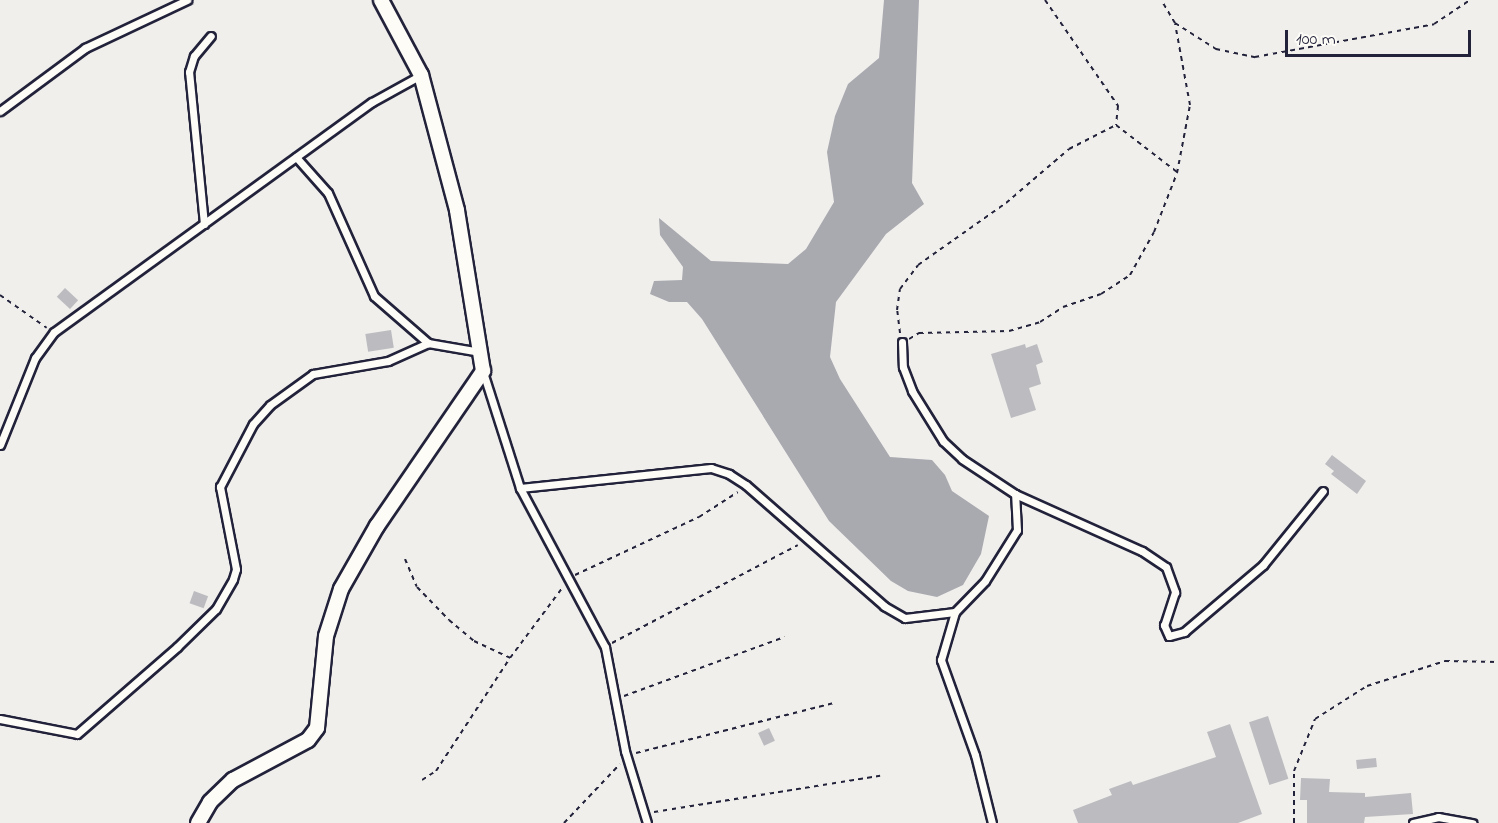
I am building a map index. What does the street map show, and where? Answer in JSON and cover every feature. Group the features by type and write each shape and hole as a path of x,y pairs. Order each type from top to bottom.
{"street":[{"path":"198,823 210,802 233,780 308,740 317,728 326,636 341,589 377,526 483,371 457,210 421,75 381,0"}],"lane":[{"path":"0,111 85,48 187,0"},
{"path":"204,224 189,72 194,56 212,36"},
{"path":"0,445 35,358 54,333 372,102 421,75"},
{"path":"296,157 328,193 374,296 428,343 481,352"},
{"path":"902,342 903,367 912,391 943,441 962,459 1015,494 1142,551 1166,567 1175,592 1164,632 1175,636 1263,565 1323,491"},
{"path":"0,719 77,734 177,648 216,609 233,579 236,569 220,487 253,424 270,405 313,374 388,361 428,343"},
{"path":"483,371 520,488 605,647 627,755 647,823"},
{"path":"520,488 711,468 729,474 746,485 885,606 906,618 955,612"},
{"path":"992,823 975,755 941,660 955,612 1006,553 1017,530 1015,494"},
{"path":"1413,823 1438,817 1472,823"}],"path":[{"path":"1045,0 1118,106 1116,125"},
{"path":"1116,125 1069,148 1006,203 918,265 900,289 897,310 902,342 919,333 1009,331 1040,322 1063,307 1101,294 1130,275 1154,232 1178,173 1190,105 1175,23 1161,0"},
{"path":"1175,23 1216,49 1255,57 1434,24 1470,0"},
{"path":"1116,125 1178,173"},
{"path":"0,295 54,333"},
{"path":"422,780 436,771 510,658 570,578 699,517 746,485"},
{"path":"605,647 808,539"},
{"path":"405,559 417,587 449,620 474,641 510,658"},
{"path":"617,699 784,637"},
{"path":"1293,823 1294,771 1315,719 1367,686 1445,661 1498,662"},
{"path":"564,823 627,755 832,703"},
{"path":"645,814 880,776"}],"shaded area":[{"path":"884,0 919,0 912,183 924,204 886,234 836,302 830,357 840,379 890,457 932,460 945,475 952,491 989,516 981,554 963,585 937,597 908,591 891,581 829,521 702,319 687,302 669,302 650,294 654,281 682,280 683,267 660,235 659,218 711,261 788,264 806,249 834,202 827,152 835,116 848,84 879,58"}],"building":[{"path":"65,288 78,300 70,309 57,297"},
{"path":"391,330 394,348 368,352 365,334"},
{"path":"1025,344 1026,348 1037,344 1043,362 1036,365 1041,384 1029,388 1036,410 1011,418 991,354"},
{"path":"1332,455 1366,481 1357,494 1331,474 1334,471 1325,464"},
{"path":"194,591 208,596 204,608 190,603"},
{"path":"1268,716 1288,779 1269,785 1249,722"},
{"path":"1230,724 1262,814 1238,823 1078,823 1073,810 1112,795 1109,789 1131,781 1133,785 1216,757 1207,732"},
{"path":"769,728 775,741 764,746 758,733"},
{"path":"1376,758 1377,767 1357,769 1356,760"},
{"path":"1301,778 1330,779 1329,792 1365,793 1365,797 1411,793 1413,814 1365,817 1364,823 1307,823 1307,800 1300,800"}]}
